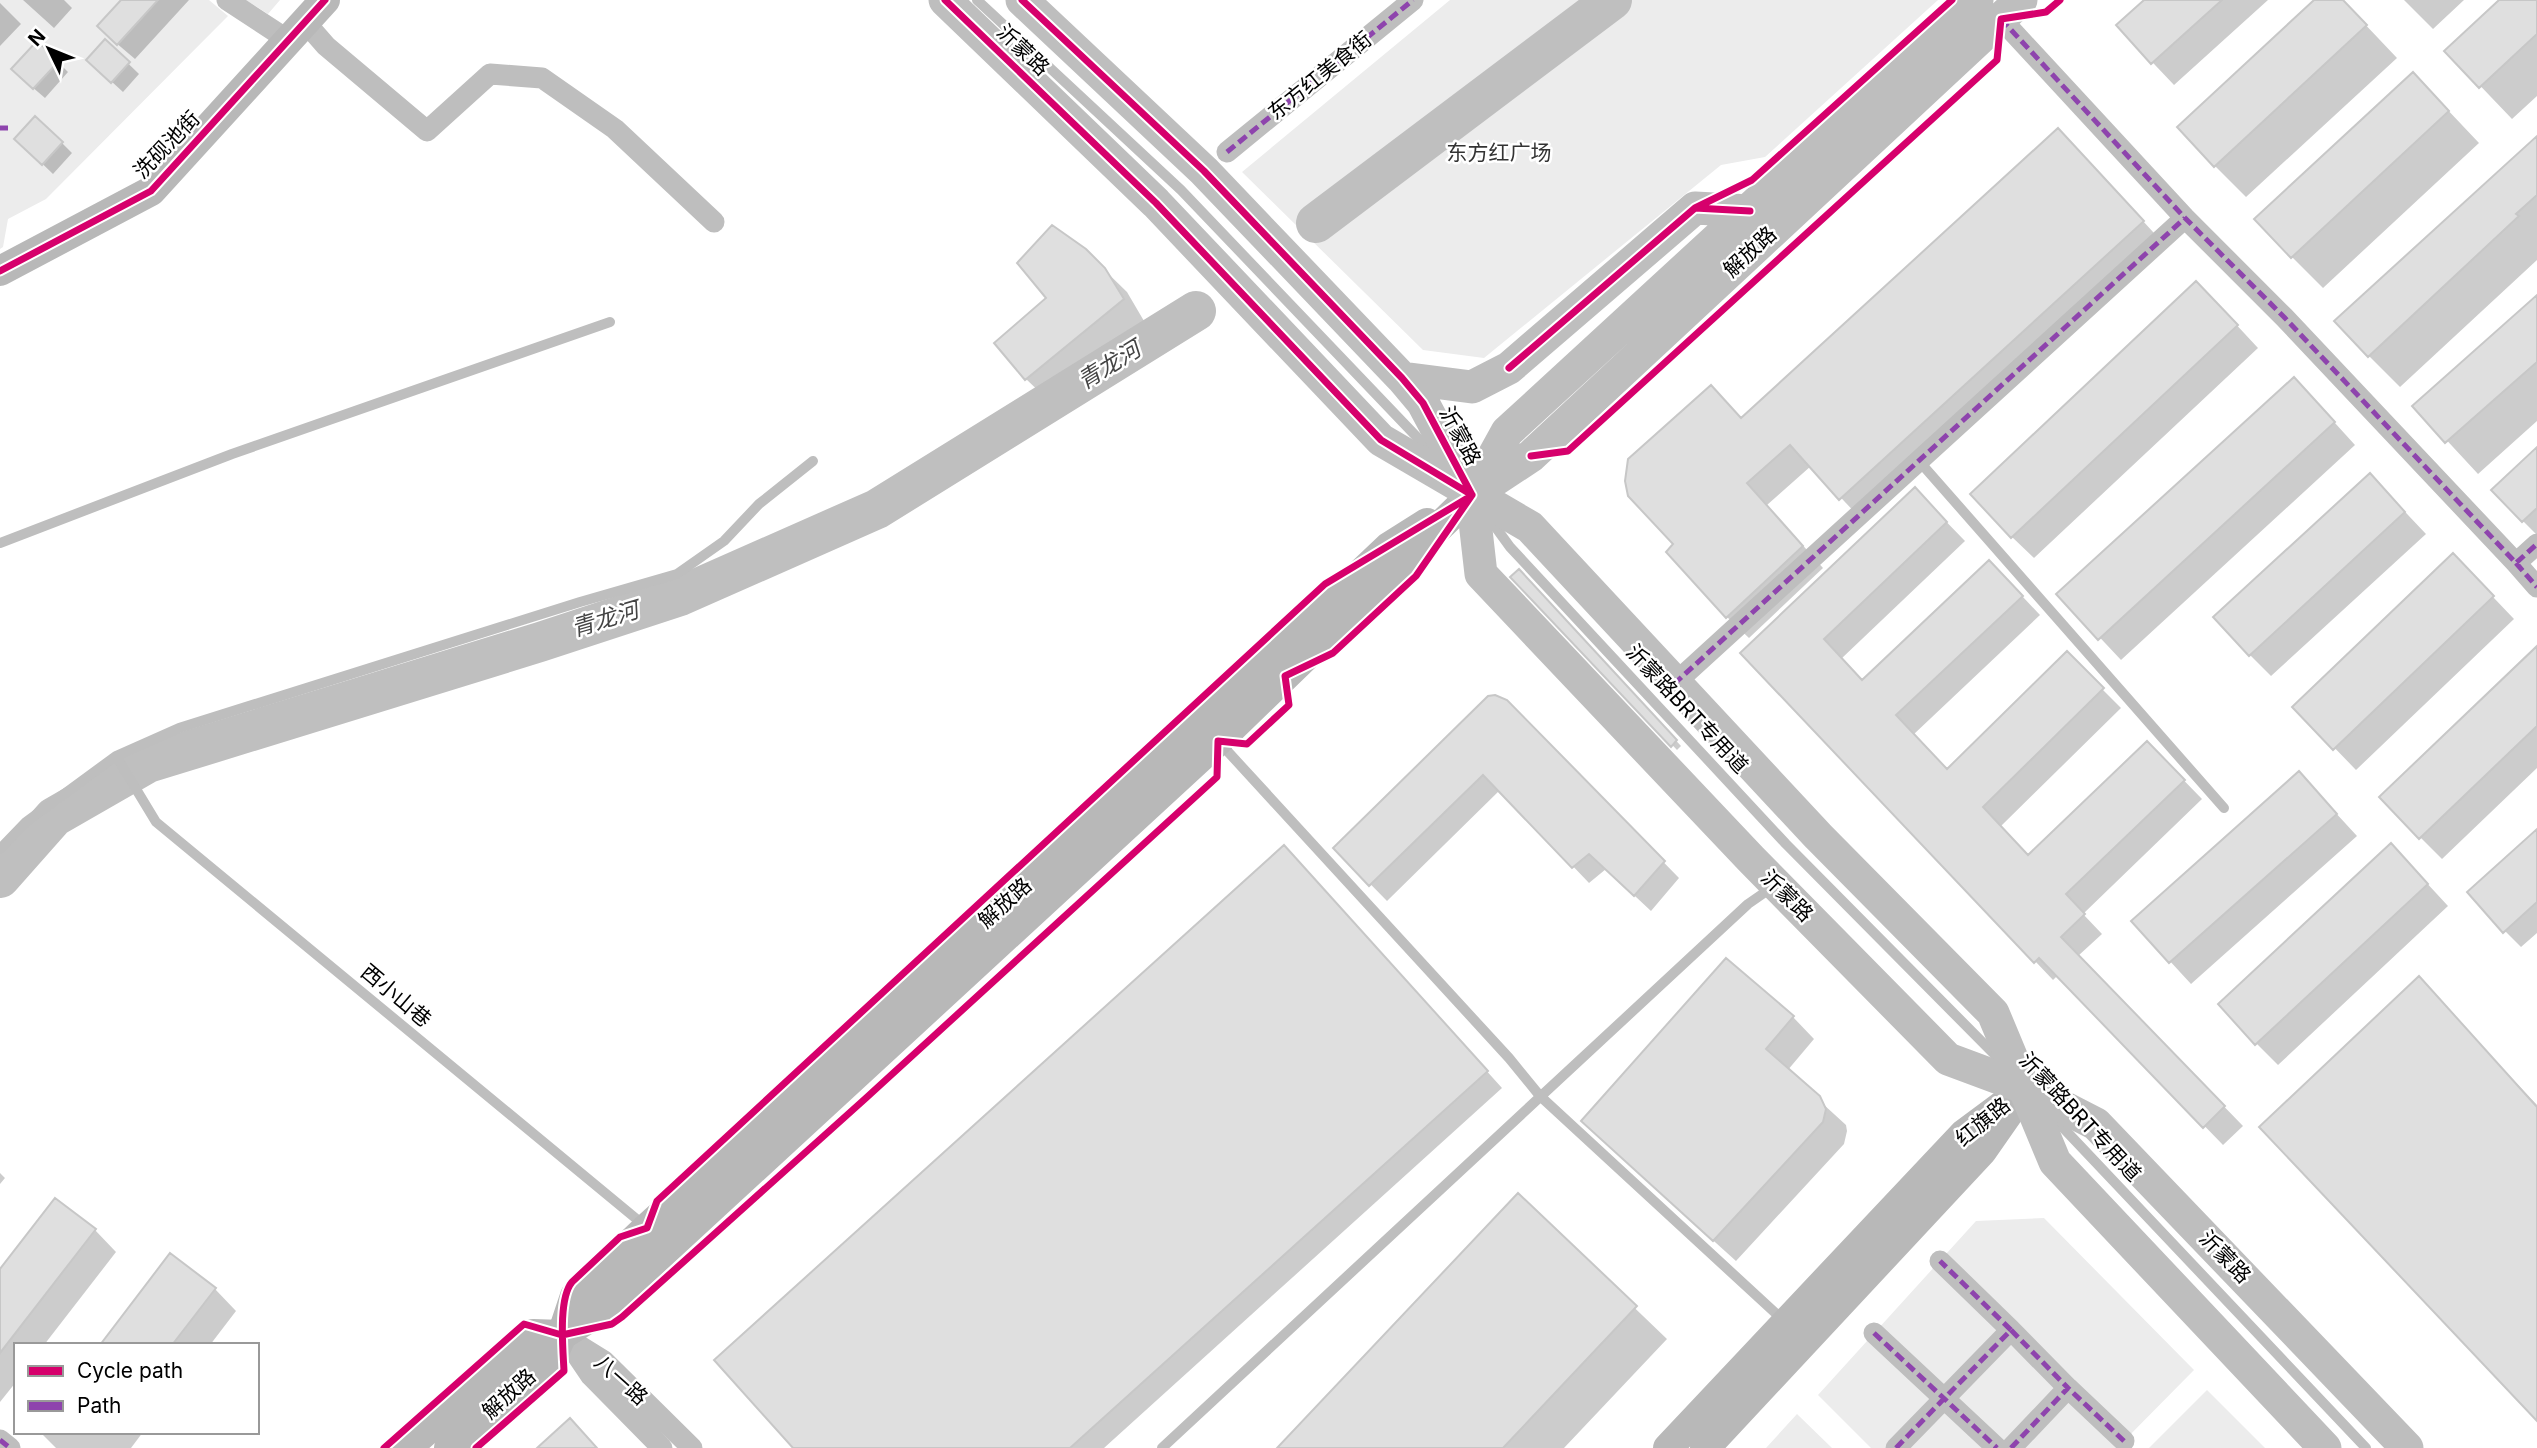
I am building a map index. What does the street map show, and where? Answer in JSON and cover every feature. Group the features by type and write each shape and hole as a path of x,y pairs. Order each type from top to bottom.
{"main road":[{"name":"沂蒙路","path":"945,0 1146,194 1381,440 1530,527 1818,836 1993,1013 2055,1162 2325,1448"},
{"name":"沂蒙路","path":"1022,0 1204,171 1402,378 1423,403 1472,495 1481,574 1776,885 1948,1059 2026,1088 2096,1124 2407,1448"},
{"name":"解放路","path":"449,1448 552,1357 575,1296 647,1228 1200,726 1389,547 1531,456 2000,6"},
{"name":"解放路","path":"407,1448 533,1334 562,1335 597,1313 1218,741 1285,676 1333,653 1416,576 1472,495 1507,432 1751,211 2000,6"},
{"name":"洗砚池街","path":"0,271 151,191 306,20"},
{"path":"1402,378 1472,387 1509,368 1695,208 1751,211"},
{"name":"红旗路","path":"1668,1448 1964,1134 2026,1088"},
{"name":"红旗路","path":"1705,1448 1982,1151 2026,1088"}],"street":[{"path":"227,0 240,10 306,20 326,46 427,131 490,74 542,78 615,129 714,222"},
{"name":"东方红美食街","path":"1227,152 1413,0"},
{"path":"2000,6 2185,218 2284,317 2537,587"},
{"path":"1674,684 2185,218"},
{"path":"2516,563 2537,544"},
{"path":"1940,1261 2124,1441"},
{"path":"1896,1448 2011,1330"},
{"path":"1874,1333 1997,1448"},
{"name":"八一路","path":"562,1335 591,1376 662,1448"},
{"name":"八一路","path":"562,1335 604,1361 692,1448"},
{"path":"2011,1448 2068,1388"},
{"path":"0,1440 10,1448"}],"lane":[{"name":"沂蒙路BRT专用道","path":"977,0 1181,190 1472,495 1510,547 1786,844 1973,1031 2366,1448"},
{"path":"0,543 232,454 610,322"},
{"path":"0,849 26,822 119,761 179,728 677,574 724,541 759,504 813,461"},
{"path":"1919,461 2224,808"},
{"path":"1218,741 1509,1058 1540,1096 1786,1323"},
{"name":"西小山巷","path":"119,761 156,822 647,1228"},
{"path":"1162,1448 1748,904 1776,885"}],"green space":[{"path":"0,0 209,0 228,16 46,199 8,219 3,247 0,249"},
{"path":"246,0 280,0 268,14"},
{"name":"东方红广场","path":"1450,0 1938,0 1765,157 1721,165 1484,358 1423,350 1242,172"},
{"path":"2044,1218 2194,1370 2117,1448 1871,1448 1818,1395 1976,1221"},
{"path":"2207,1390 2265,1448 2149,1448"},
{"path":"1797,1414 1832,1448 1766,1448"}],"building":[{"path":"121,0 158,0 117,45 97,26"},
{"path":"2144,0 2222,0 2151,64 2116,25"},
{"path":"2314,0 2343,0 2367,25 2214,167 2177,127"},
{"path":"2499,0 2537,0 2537,34 2479,88 2444,51"},
{"path":"105,39 130,62 111,83 86,60"},
{"path":"37,41 59,61 33,89 11,69"},
{"path":"2413,72 2449,111 2291,258 2254,219"},
{"path":"35,116 63,142 42,165 14,139"},
{"path":"2058,128 2144,221 1839,500 1790,445 1747,483 1803,546 1726,618 1666,552 1673,544 1628,496 1625,481 1628,459 1711,385 1741,418"},
{"path":"2537,136 2537,195 2516,214 2519,216 2368,357 2334,321"},
{"path":"1052,225 1086,249 1105,268 1124,299 1025,380 994,343 1046,298 1017,263"},
{"path":"2196,281 2238,325 2011,538 1970,494"},
{"path":"2537,295 2537,362 2445,443 2412,406"},
{"path":"2294,377 2335,422 2098,640 2056,594"},
{"path":"2537,447 2537,508 2522,522 2491,490"},
{"path":"2370,473 2405,512 2249,656 2213,617"},
{"path":"1915,487 1947,522 1824,639 1862,680 1989,560 2023,596 1896,715 1947,769 2067,651 2104,688 1983,807 2028,855 2147,741 2185,780 2066,894 2085,914 2061,937 2225,1106 2203,1128 2039,958 2034,963 1740,653"},
{"path":"2453,553 2494,596 2333,750 2292,707"},
{"path":"1519,569 1677,740 1671,747 1510,577"},
{"path":"2537,646 2537,726 2419,839 2379,797"},
{"path":"1495,695 1507,700 1665,861 1634,896 1589,854 1572,868 1483,775 1369,886 1333,848 1488,696"},
{"path":"2299,771 2337,814 2169,963 2131,921"},
{"path":"2537,829 2537,902 2503,933 2467,892"},
{"path":"2391,843 2428,884 2255,1045 2218,1004"},
{"path":"1284,845 1488,1071 1070,1448 793,1448 714,1360"},
{"path":"1726,958 1794,1016 1766,1049 1820,1096 1826,1109 1823,1122 1713,1241 1581,1121"},
{"path":"2419,976 2537,1107 2537,1421 2259,1127"},
{"path":"1518,1193 1637,1306 1503,1448 1277,1448"},
{"path":"55,1198 96,1229 0,1353 0,1269"},
{"path":"170,1253 216,1288 174,1343 102,1343"},
{"path":"570,1418 597,1448 537,1448"}],"waterway":[{"name":"青龙河","path":"1316,223 1612,0"},
{"name":"青龙河","path":"0,878 54,817 148,763 680,596 877,509 1196,311"}],"marked path":[{"path":"1227,152 1413,0"},
{"path":"2001,19 2185,218 2284,317 2516,563 2537,544"},
{"path":"0,128 8,128"},
{"path":"1674,684 2185,218"},
{"path":"2516,563 2537,587"},
{"path":"1896,1448 2011,1330 1940,1261"},
{"path":"2011,1330 2068,1388"},
{"path":"1874,1333 1997,1448"},
{"path":"2011,1448 2068,1388 2124,1441"},
{"path":"0,1440 10,1448"}],"cycle path":[{"path":"0,271 151,191 325,0"},
{"path":"945,0 1156,203 1381,440 1472,495"},
{"path":"1022,0 1204,171 1402,378 1423,403 1472,495"},
{"path":"1695,208 1752,180 1952,0"},
{"path":"1531,456 1568,451 1997,60 2001,19 2046,12 2060,0"},
{"path":"1509,368 1695,208 1750,211"},
{"path":"384,1448 524,1324 562,1335 612,1324 622,1317 1217,777 1218,741 1247,744 1289,705 1285,676 1333,653 1416,576 1472,495"},
{"path":"476,1448 564,1371 563,1312 572,1282 620,1237 647,1228 657,1201 1325,584 1466,499"}]}
